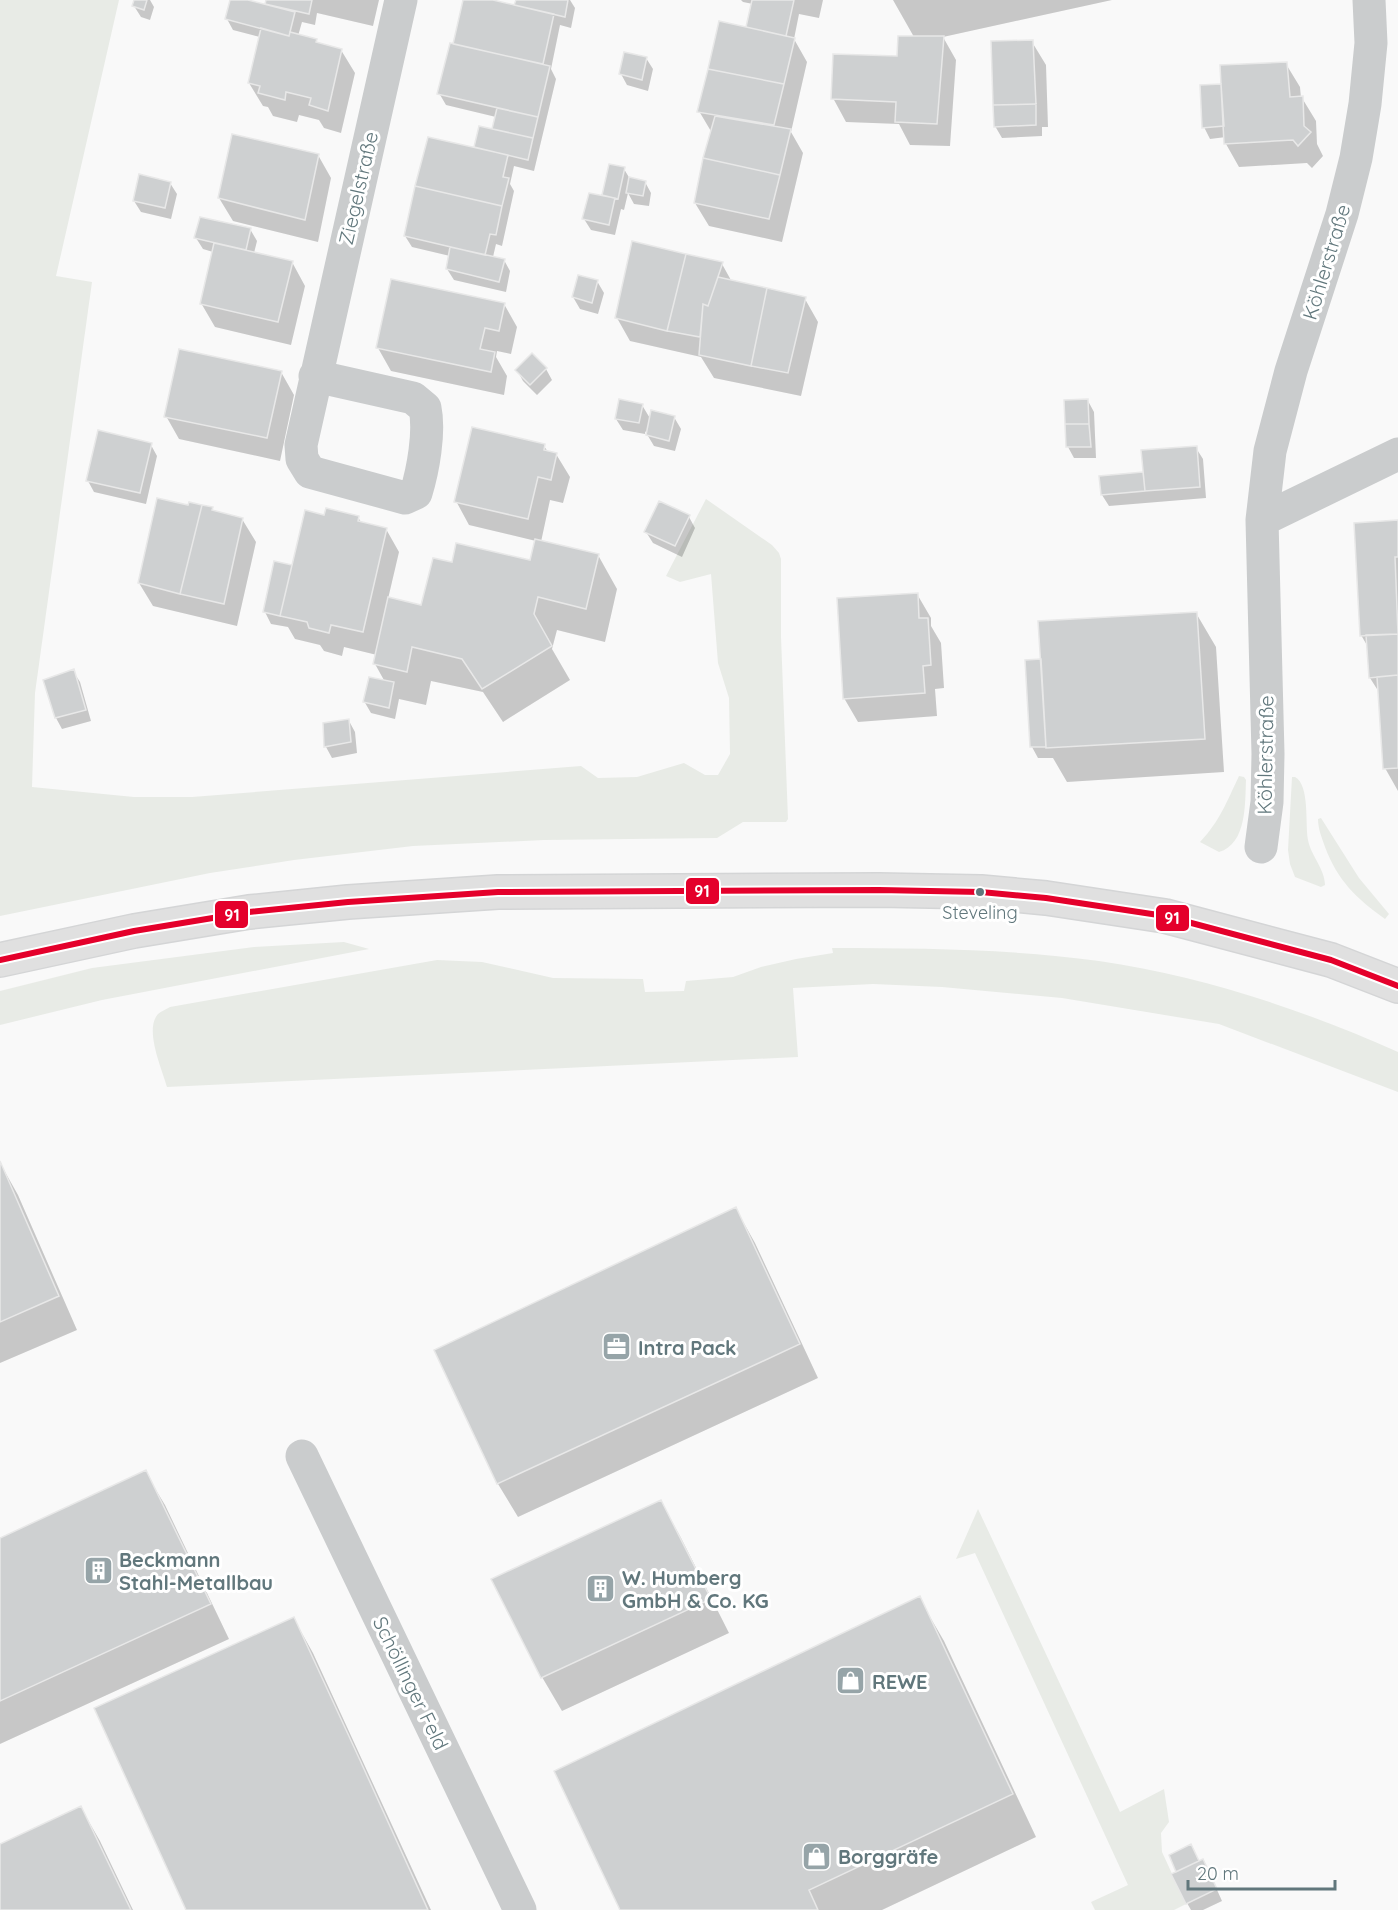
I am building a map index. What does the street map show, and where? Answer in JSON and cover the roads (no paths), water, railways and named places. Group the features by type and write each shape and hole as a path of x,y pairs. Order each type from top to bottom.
{"main road":[{"path":"0,960 134,931 249,912 348,902 498,892 879,890 981,892 1046,898 1165,916 1331,960 1398,986"}],"street":[{"name":"Ziegelstraße","path":"315,376 401,0"},
{"name":"Köhlerstraße","path":"1261,847 1267,802 1268,754 1262,520 1270,451 1291,371 1342,214 1356,158 1365,104 1371,43 1370,0"},
{"path":"1262,520 1398,454"},
{"name":"Schöllinger Feld","path":"302,1456 520,1910"}],"place":[{"name":"Steveling","path":"980,892"},
{"name":"Intra Pack","path":"617,1347"},
{"name":"Beckmann Stahl-Metallbau","path":"98,1571"},
{"name":"W. Humberg GmbH & Co. KG","path":"601,1589"},
{"name":"REWE","path":"851,1681"},
{"name":"Borggräfe","path":"817,1856"}]}
